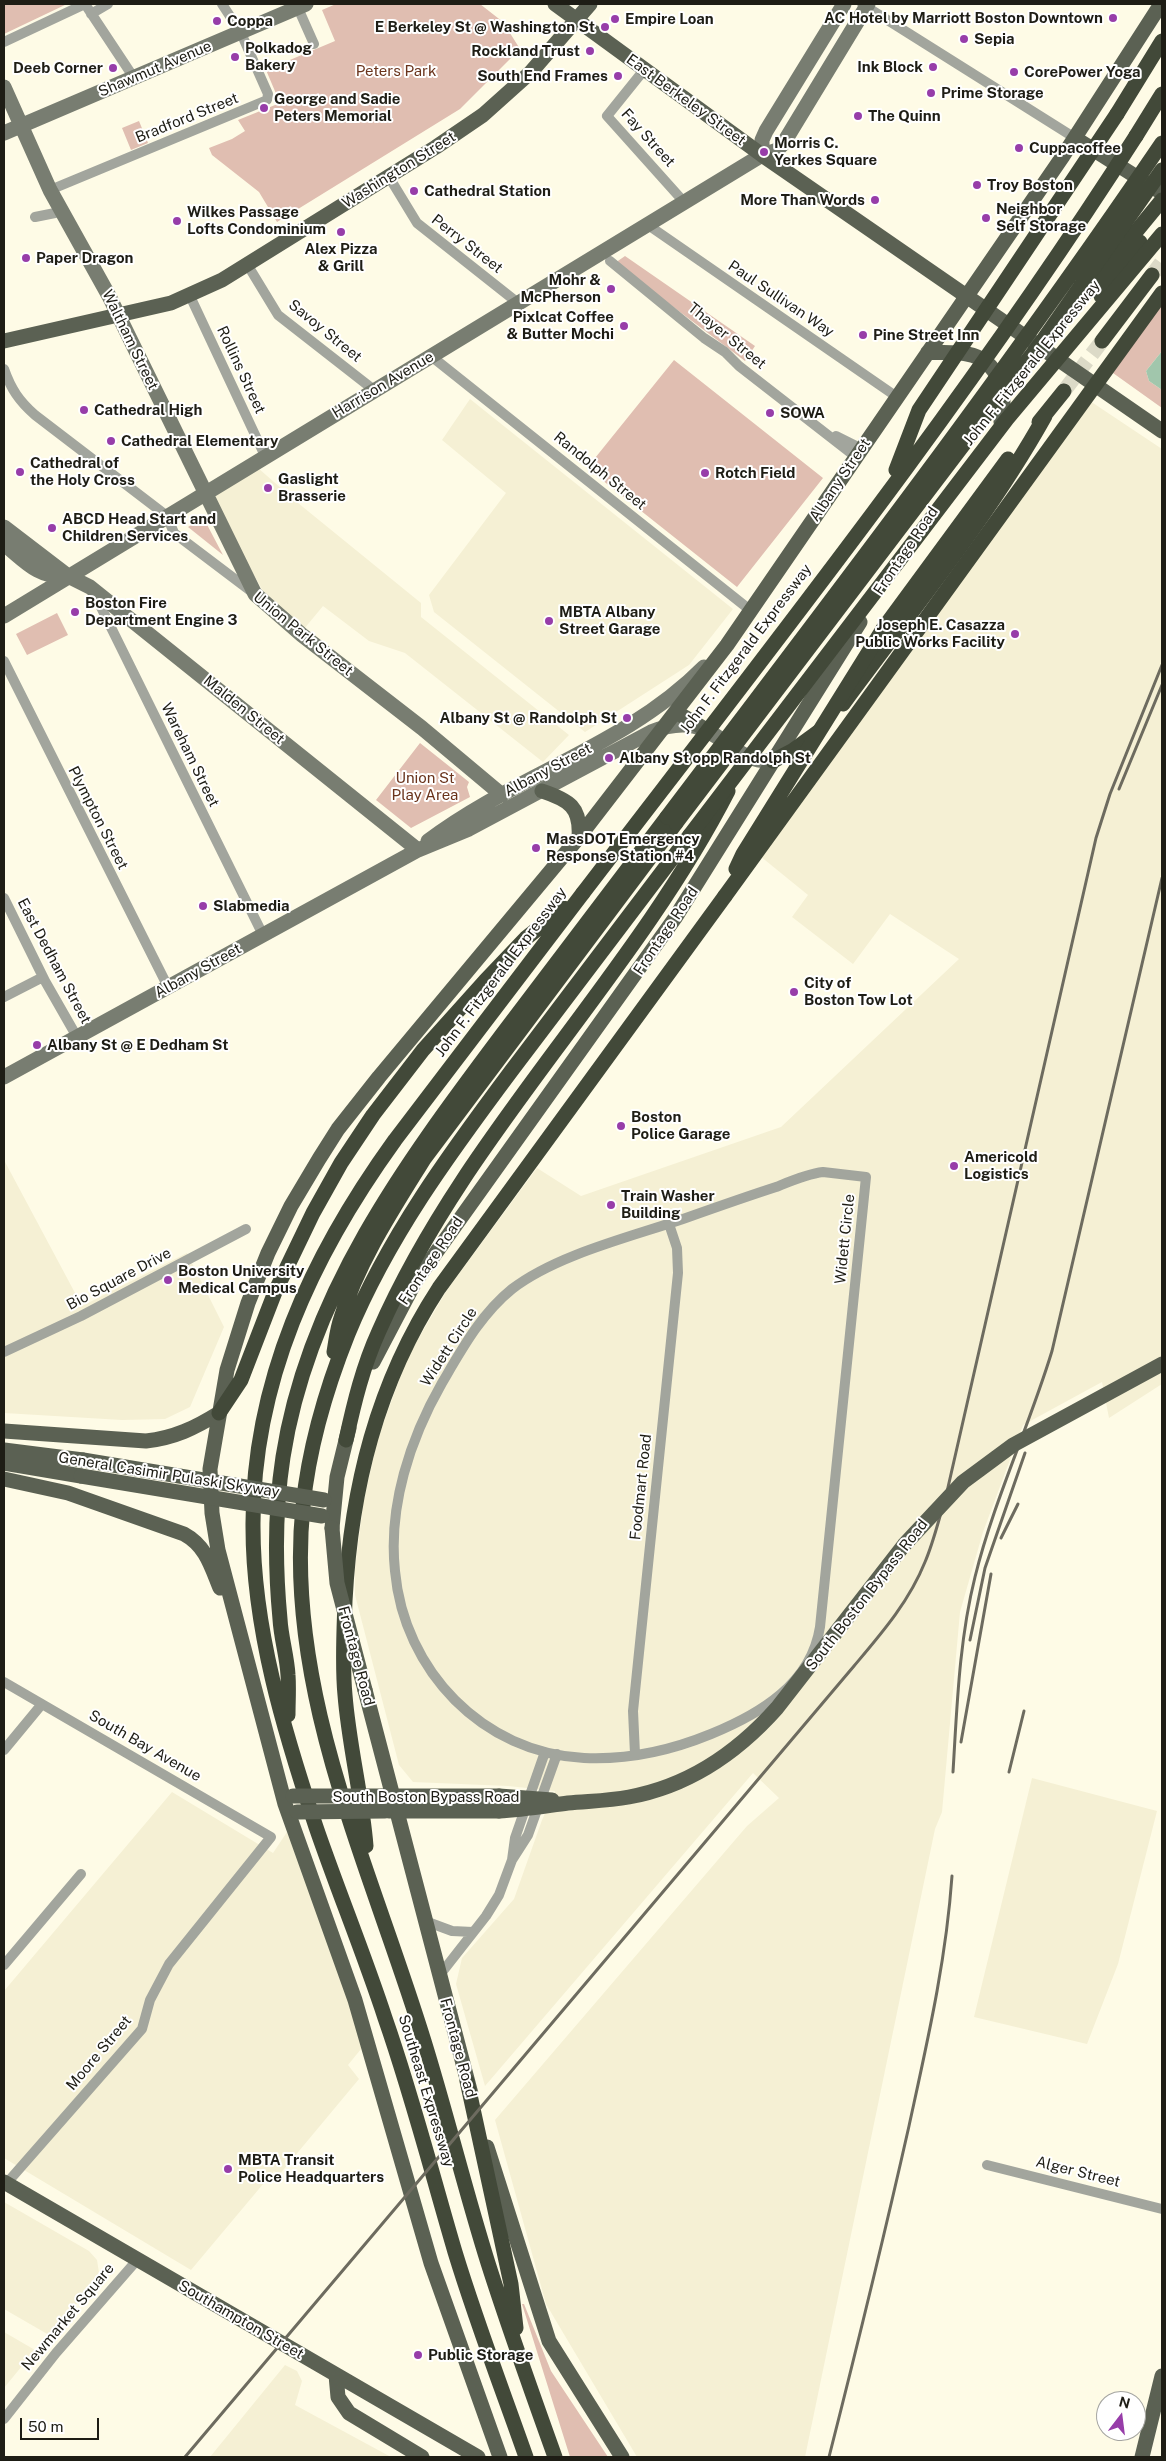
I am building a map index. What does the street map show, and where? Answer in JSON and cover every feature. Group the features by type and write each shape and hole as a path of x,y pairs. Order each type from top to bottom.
{"highway":[{"path":"888,490 920,410 1117,114 1162,40"},
{"name":"John F. Fitzgerald Expressway","path":"288,1736 262,1623 256,1576 253,1528 255,1470 260,1432 270,1386 284,1341 298,1304 323,1253 372,1172 888,490 1034,289 1162,94"},
{"path":"1136,136 1162,102"},
{"path":"325,1400 344,1310 372,1249 405,1190 458,1112 1020,347 1162,143"},
{"path":"288,1736 288,1674 280,1620 278,1579 280,1484 291,1414 316,1335 360,1241 419,1147 1043,340 1162,170"},
{"path":"1043,340 1074,308 1162,200"},
{"path":"1101,296 1162,212"},
{"name":"John F. Fitzgerald Expressway","path":"368,1872 323,1724 311,1667 304,1620 301,1571 303,1508 311,1456 325,1400 344,1346 366,1294 413,1209 491,1098 697,838 738,773 1055,357 1162,234"},
{"path":"1102,341 1152,275"},
{"path":"368,1872 364,1820 351,1750 344,1675 346,1581 355,1501 373,1425 401,1354 439,1288 1162,293"},
{"path":"725,896 743,854 883,629 1018,445 1045,416 1064,391"},
{"path":"773,761 809,739 842,706 974,525 1030,442 1045,416"},
{"path":"346,1440 355,1400 369,1357 385,1316 410,1267 483,1150 652,920 697,838"},
{"path":"218,1413 241,1380 272,1298 308,1222 341,1163 373,1115 423,1050 526,938 582,893"},
{"name":"Southeast Expressway","path":"288,1736 317,1828 396,2048 467,2290 526,2457"},
{"name":"Southeast Expressway","path":"368,1872 424,2039 488,2263 555,2457"},
{"path":"466,2081 511,2284 518,2354"}],"main road":[{"name":"East Berkeley Street","path":"555,4 762,155 1162,431"},
{"name":"Washington Street","path":"4,341 171,303 190,296 248,264 436,147 494,107 535,68 590,4"},
{"path":"762,155 762,140 766,130 844,4"},
{"name":"Albany Street","path":"418,850 462,816 650,713 691,680 727,645 1075,138 1161,4"},
{"name":"Harrison Avenue","path":"4,616 684,202 762,155 777,150 783,144 865,5"},
{"name":"Shawmut Avenue","path":"4,133 302,6"},
{"name":"Waltham Street","path":"4,87 23,125 50,190 118,316 255,594"},
{"path":"1075,138 1162,193"},
{"name":"Frontage Road","path":"622,2457 556,2354 545,2330 466,2081 425,1921 391,1811 365,1690 337,1583 329,1513 346,1440 363,1386 378,1352 415,1282 655,948 696,886 913,536 1101,296 1162,226"},
{"path":"928,352 969,354 989,366 996,375 1004,397 1001,422"},
{"path":"4,527 68,576"},
{"path":"4,544 45,575 68,576"},
{"name":"Malden Street","path":"68,576 91,588 418,850"},
{"name":"Union Park Street","path":"255,594 302,635 422,728 502,795"},
{"path":"500,2457 431,2263 376,2064 290,1804 218,1550 212,1513 210,1468 218,1413 230,1358 257,1280 291,1206 319,1158 338,1129 379,1077 579,837 727,645"},
{"path":"676,712 704,728"},
{"name":"Albany Street","path":"4,1078 418,850 455,836 644,735 666,726 689,724 704,728 750,756 766,762 773,761"},
{"path":"542,791 563,799 572,806 580,823 579,837"},
{"name":"South Boston Bypass Road","path":"290,1804 387,1796 499,1803 569,1803 621,1798 655,1790 684,1780 725,1756 767,1719 904,1545 963,1482 1013,1445 1162,1364"},
{"path":"4,1431 146,1442 184,1433 218,1413"},
{"name":"General Casimir Pulaski Skyway","path":"4,1450 82,1460 329,1513"},
{"name":"General Casimir Pulaski Skyway","path":"4,1463 329,1513"},
{"path":"4,1479 68,1493 192,1538 204,1550 246,1651"},
{"name":"South Boston Bypass Road","path":"290,1804 391,1811 499,1803"},
{"name":"Southampton Street","path":"5,2183 478,2457"},
{"path":"336,2375 338,2397 349,2413 422,2457"},
{"path":"1142,2457 1161,2383"}],"street":[{"path":"4,42 85,4 134,78"},
{"path":"91,14 108,4"},
{"path":"222,4 241,33"},
{"path":"865,5 1075,138"},
{"path":"302,6 314,44"},
{"name":"Bradford Street","path":"50,190 267,100 268,94 241,33"},
{"name":"Fay Street","path":"644,70 607,116 684,202"},
{"name":"Perry Street","path":"389,176 417,223 518,303"},
{"path":"36,217 55,212"},
{"name":"Paul Sullivan Way","path":"648,225 898,397"},
{"name":"Thayer Street","path":"610,261 704,338 725,352 739,366 826,432 859,453"},
{"name":"Savoy Street","path":"248,264 278,315 374,390"},
{"name":"Rollins Street","path":"190,296 266,456"},
{"name":"Randolph Street","path":"431,356 750,610"},
{"name":"Union Park Street","path":"4,369 18,400 34,415 167,516 174,533 255,594"},
{"name":"Wareham Street","path":"91,588 263,935"},
{"name":"Plympton Street","path":"4,661 168,988"},
{"name":"East Dedham Street","path":"4,898 43,977 77,1037"},
{"path":"4,997 43,977"},
{"name":"Widett Circle","path":"817,1173 866,1176 820,1627 814,1652 802,1673 786,1690 743,1719 687,1743 635,1754 593,1758 545,1752 502,1735 466,1711 435,1679 419,1654 401,1607 394,1570 395,1532 402,1486 413,1444 429,1408 468,1338 497,1303 515,1287 543,1269 669,1224 817,1173"},
{"name":"Foodmart Road","path":"635,1754 633,1711 678,1273 677,1248 669,1224"},
{"name":"Bio Square Drive","path":"4,1352 81,1316 246,1229"},
{"name":"South Bay Avenue","path":"4,1682 271,1837"},
{"path":"4,1750 42,1704"},
{"path":"512,1860 515,1838 545,1752"},
{"path":"439,1976 499,1895 512,1860 528,1835 557,1754"},
{"name":"Moore Street","path":"5,2183 142,2029 150,2000 169,1964 271,1837"},
{"path":"4,1965 81,1874"},
{"path":"425,1921 452,1931 473,1932"},
{"name":"Alger Street","path":"987,2165 1162,2209"},
{"name":"Newmarket Square","path":"4,2419 56,2353 138,2259"}],"shaded area":[{"path":"1162,351 1162,390 1149,381 1146,371"},
{"name":"MBTA Albany Street Garage","path":"470,399 733,609 689,665 585,732 434,612 429,595 506,493 442,440"},
{"path":"1090,401 1162,449 1162,1384 1109,1418 1102,1382 1023,1425 983,1532 960,1612 942,1812 935,1829 805,2457 637,2457 546,2304 495,2120 747,1826 779,1798 753,1773 485,2086 456,1984 462,1958 514,1899 542,1820 555,1791 508,1786 413,1782 399,1765 355,1595 355,1569 363,1505 377,1441 407,1358 447,1290 537,1168 581,1196 781,1127 959,959 890,914 853,964 792,917 808,895 760,856"},
{"path":"258,468 421,603 421,617 569,735 543,762 405,653 369,641 323,606 304,629 267,598 232,536 214,494"},
{"name":"Boston University Medical Campus","path":"4,1160 82,1306 187,1253 224,1327 190,1407 165,1419 122,1420 4,1413"},
{"path":"1032,1778 1157,1811 1118,1964 1087,2044 974,2017"},
{"path":"172,1792 273,1853 287,1832 362,2033 361,2049 348,2065 359,2079 279,2175 274,2171 191,2270 4,2158 4,1991"},
{"path":"4,2202 89,2251 97,2260 98,2279 49,2335 4,2309"},
{"path":"4,2332 35,2350 4,2388"},
{"path":"285,2365 297,2371 302,2381 295,2405 391,2457 210,2457"}],"green space":[{"path":"4,4 67,4 4,34"},
{"name":"Peters Park","path":"336,4 480,4 503,22 520,49 460,109 277,222 259,192 212,155 209,148 232,139 245,131 238,120 280,103 266,70 335,41 322,10"},
{"path":"139,121 148,143 131,150 122,128"},
{"path":"625,256 755,346 745,361 615,263"},
{"path":"1162,303 1162,351 1146,371 1149,381 1162,390 1162,408 1113,373"},
{"name":"Rotch Field","path":"674,360 823,478 737,587 587,468"},
{"path":"203,517 223,555 188,527"},
{"path":"57,613 68,635 27,655 16,634"},
{"name":"Union St Play Area","path":"420,743 469,782 467,787 470,797 411,828 376,800"},
{"path":"522,2304 524,2304 551,2371 608,2457 570,2457"}],"tunnel":[{"path":"1152,275 1162,262"},
{"path":"1064,391 1102,341"}],"railway":[{"path":"185,2457 864,1654 894,1617 911,1591 934,1538 946,1496 1096,838 1110,794 1162,665"},
{"path":"1119,789 1162,685"},
{"path":"953,1772 962,1650 975,1577 992,1520 1052,1351 1162,878"},
{"path":"970,1640 985,1568 1025,1453"},
{"path":"1001,1538 1018,1504"},
{"path":"961,1742 991,1574"},
{"path":"1009,1772 1024,1711"},
{"path":"829,2457 909,2126 941,1971 952,1876"}],"place":[{"name":"AC Hotel by Marriott Boston Downtown","path":"1113,18"},
{"name":"Empire Loan","path":"615,19"},
{"name":"Coppa","path":"217,21"},
{"name":"E Berkeley St @ Washington St","path":"605,27"},
{"name":"Sepia","path":"964,39"},
{"name":"Rockland Trust","path":"590,51"},
{"name":"Polkadog Bakery","path":"235,57"},
{"name":"Ink Block","path":"933,67"},
{"name":"Deeb Corner","path":"113,68"},
{"name":"CorePower Yoga","path":"1014,72"},
{"name":"South End Frames","path":"618,76"},
{"name":"Prime Storage","path":"931,93"},
{"name":"George and Sadie Peters Memorial","path":"264,108"},
{"name":"The Quinn","path":"858,116"},
{"name":"Cuppacoffee","path":"1019,148"},
{"name":"Morris C. Yerkes Square","path":"764,152"},
{"name":"Troy Boston","path":"977,185"},
{"name":"Cathedral Station","path":"414,191"},
{"name":"More Than Words","path":"875,200"},
{"name":"Neighbor Self Storage","path":"986,218"},
{"name":"Wilkes Passage Lofts Condominium","path":"177,221"},
{"name":"Alex Pizza & Grill","path":"341,232"},
{"name":"Paper Dragon","path":"26,258"},
{"name":"Mohr & McPherson","path":"611,289"},
{"name":"Pixlcat Coffee & Butter Mochi","path":"624,326"},
{"name":"Pine Street Inn","path":"863,335"},
{"name":"Cathedral High","path":"84,410"},
{"name":"SOWA","path":"770,413"},
{"name":"Cathedral Elementary","path":"111,441"},
{"name":"Cathedral of the Holy Cross","path":"20,472"},
{"name":"Rotch Field","path":"705,473"},
{"name":"Gaslight Brasserie","path":"268,488"},
{"name":"ABCD Head Start and Children Services","path":"52,528"},
{"name":"Boston Fire Department Engine 3","path":"75,612"},
{"name":"MBTA Albany Street Garage","path":"549,621"},
{"name":"Joseph E. Casazza Public Works Facility","path":"1015,634"},
{"name":"Albany St @ Randolph St","path":"627,718"},
{"name":"Albany St opp Randolph St","path":"609,758"},
{"name":"MassDOT Emergency Response Station #4","path":"536,848"},
{"name":"Slabmedia","path":"203,906"},
{"name":"City of Boston Tow Lot","path":"794,992"},
{"name":"Albany St @ E Dedham St","path":"37,1045"},
{"name":"Boston Police Garage","path":"621,1126"},
{"name":"Americold Logistics","path":"954,1166"},
{"name":"Train Washer Building","path":"611,1205"},
{"name":"Boston University Medical Campus","path":"168,1280"},
{"name":"MBTA Transit Police Headquarters","path":"228,2169"},
{"name":"Public Storage","path":"418,2355"}]}
